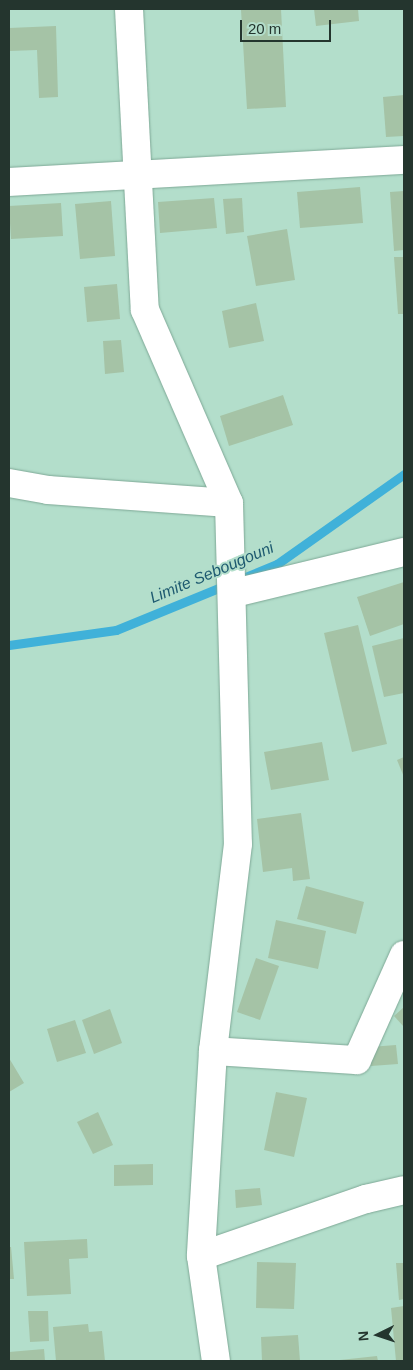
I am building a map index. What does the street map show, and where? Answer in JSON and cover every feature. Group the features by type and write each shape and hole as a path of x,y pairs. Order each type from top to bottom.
{"street":[{"path":"129,9 145,310 229,503 234,592 238,844 213,1051 201,1256 216,1361"},
{"path":"9,182 404,160"},
{"path":"9,483 48,490 229,503"},
{"path":"234,592 404,552"},
{"path":"213,1051 357,1060 404,955"},
{"path":"201,1256 366,1198 404,1190"}],"building":[{"path":"281,9 286,107 247,109 241,10"},
{"path":"314,9 358,9 359,21 316,26"},
{"path":"56,26 58,97 39,98 37,50 9,51 9,28"},
{"path":"404,95 404,136 386,137 383,97"},
{"path":"360,187 363,223 300,228 297,192"},
{"path":"404,191 404,250 394,251 390,192"},
{"path":"214,198 217,228 160,233 158,202"},
{"path":"242,198 244,232 226,234 223,199"},
{"path":"111,201 115,256 80,259 75,204"},
{"path":"61,203 63,236 11,239 9,206"},
{"path":"287,229 295,280 256,286 247,236"},
{"path":"394,257 404,257 404,314 398,314"},
{"path":"117,284 120,319 87,322 84,287"},
{"path":"256,303 264,341 229,348 222,311"},
{"path":"121,340 124,372 105,374 103,341"},
{"path":"283,395 293,425 229,446 220,416"},
{"path":"404,582 404,624 370,636 357,597"},
{"path":"358,625 387,744 352,752 324,633"},
{"path":"404,638 404,693 384,697 372,646"},
{"path":"322,742 329,780 271,790 264,752"},
{"path":"404,757 404,777 397,760"},
{"path":"301,813 310,879 293,881 292,868 263,872 257,819"},
{"path":"306,886 364,902 356,934 297,919"},
{"path":"276,920 326,931 318,969 268,958"},
{"path":"256,958 279,966 260,1020 237,1012"},
{"path":"404,1007 404,1027 394,1016"},
{"path":"110,1009 122,1043 94,1054 82,1020"},
{"path":"75,1020 86,1053 57,1062 47,1029"},
{"path":"396,1045 398,1064 371,1066 370,1047"},
{"path":"9,1058 24,1083 9,1092"},
{"path":"276,1092 307,1098 294,1157 264,1150"},
{"path":"98,1112 113,1145 93,1154 77,1122"},
{"path":"153,1164 153,1185 114,1186 114,1165"},
{"path":"260,1188 262,1205 236,1208 235,1190"},
{"path":"87,1239 88,1258 69,1259 71,1294 27,1296 24,1242"},
{"path":"9,1247 11,1247 14,1279 9,1279"},
{"path":"257,1262 296,1263 294,1309 256,1308"},
{"path":"396,1263 404,1263 404,1299 399,1300"},
{"path":"404,1306 404,1361 396,1361 391,1308"},
{"path":"28,1311 48,1311 49,1341 30,1342"},
{"path":"88,1324 89,1332 102,1331 105,1361 56,1361 53,1327"},
{"path":"298,1335 300,1361 262,1361 261,1337"},
{"path":"44,1349 45,1361 9,1361 9,1352"},
{"path":"377,1356 378,1361 340,1361 340,1360"}],"waterway":[{"name":"Limite Sebougouni","path":"9,645 116,630 277,564 404,474"}]}
